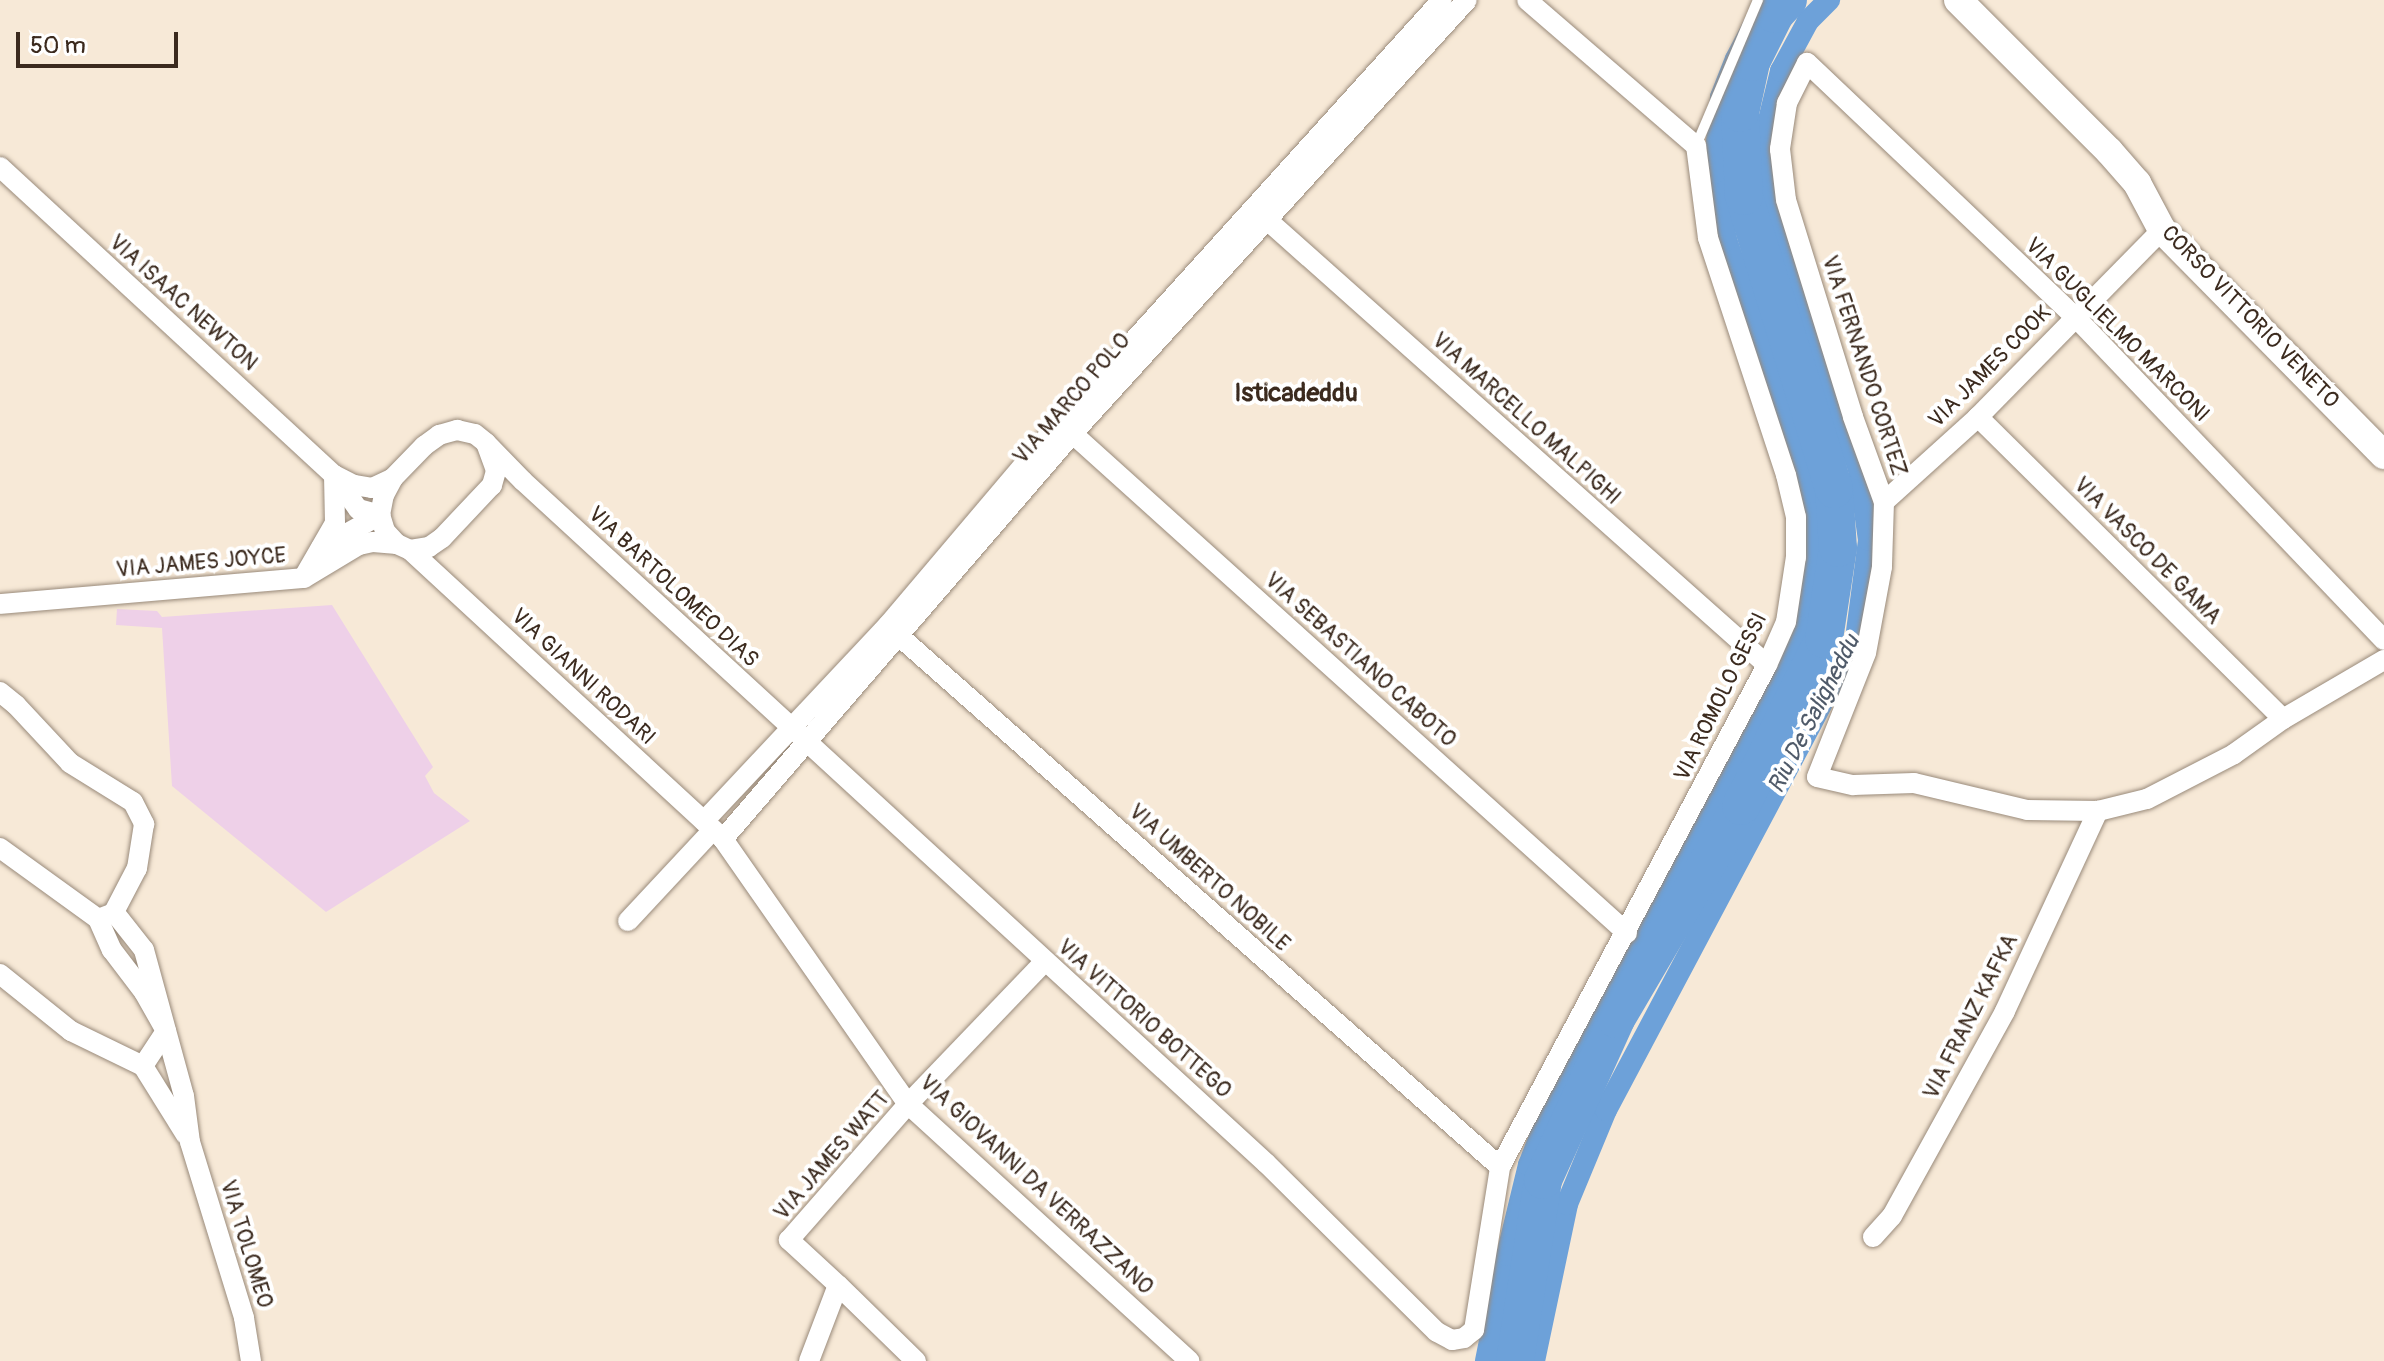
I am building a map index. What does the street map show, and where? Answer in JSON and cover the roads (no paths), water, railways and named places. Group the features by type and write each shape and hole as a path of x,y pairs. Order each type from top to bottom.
{"main road":[{"name":"CORSO VITTORIO VENETO","path":"1958,0 2109,151 2137,183 2162,230 2384,455"}],"street":[{"name":"VIA MARCO POLO","path":"628,921 713,830 807,743 894,631 1066,428 1260,214 1442,0"},
{"name":"VIA MARCO POLO","path":"1260,214 1467,0"},
{"path":"1527,0 1696,146"},
{"name":"VIA GUGLIELMO MARCONI","path":"1807,63 2074,316 2384,640"},
{"name":"VIA FERNANDO CORTEZ","path":"1807,63 1787,103 1780,149 1786,200 1853,417 1884,502 1882,567 1866,653 1817,777 1853,785 1914,783 2027,810 2098,811"},
{"name":"VIA ROMOLO GESSI","path":"1464,1338 1474,1330 1500,1167 1767,665 1786,622 1793,589 1796,517 1786,475 1708,238 1696,146"},
{"name":"VIA ISAAC NEWTON","path":"0,167 334,475 358,509 380,515"},
{"name":"VIA MARCELLO MALPIGHI","path":"1260,214 1767,665"},
{"name":"VIA JAMES COOK","path":"1884,502 1978,417 2074,316 2162,230"},
{"name":"VIA VASCO DE GAMA","path":"1978,417 2283,719"},
{"name":"VIA SEBASTIANO CABOTO","path":"1066,428 1627,933"},
{"path":"457,430 475,434 486,443 496,471 492,485 442,538 429,547 404,547 385,531 380,515 384,495 393,478 439,435 457,430"},
{"name":"VIA BARTOLOMEO DIAS","path":"486,443 523,481 791,728"},
{"path":"304,578 335,523 334,475"},
{"name":"VIA ISAAC NEWTON","path":"334,475 354,485 372,488 393,478"},
{"path":"492,485 523,481"},
{"path":"321,548 380,515"},
{"name":"VIA JAMES JOYCE","path":"0,604 304,578 359,545 373,542 404,547"},
{"name":"VIA GIANNI RODARI","path":"404,547 713,830"},
{"name":"VIA MARCO POLO","path":"713,830 791,728 894,631"},
{"name":"VIA UMBERTO NOBILE","path":"894,631 1500,1167"},
{"path":"2098,811 2147,799 2234,754 2283,719 2384,660"},
{"path":"0,692 70,763 133,802 144,824 137,868 106,916"},
{"name":"VIA VITTORIO BOTTEGO","path":"791,728 1266,1163 1437,1332 1452,1340 1464,1338"},
{"name":"VIA FRANZ KAFKA","path":"1873,1237 1892,1216 2005,1011 2098,811"},
{"name":"VIA GIOVANNI DA VERRAZZANO","path":"713,830 908,1104 1189,1361"},
{"name":"VIA TOLOMEO","path":"0,848 106,916 144,950 184,1096 190,1142 244,1318 251,1361"},
{"name":"VIA JAMES WATT","path":"838,1285 789,1240 908,1104 1044,962"},
{"path":"0,974 71,1031 143,1066 166,1031"},
{"name":"VIA TOLOMEO","path":"143,1066 190,1142"},
{"path":"809,1361 838,1285 916,1361"}],"lane":[{"path":"1696,146 1758,0"}],"waterway":[{"name":"Riu De Saligheddu","path":"1486,1361 1529,1165 1544,1126 1795,650 1808,607 1815,556 1811,492 1726,240 1714,173 1721,97 1736,59 1767,0"},
{"name":"Riu De Saligheddu","path":"1515,1361 1543,1180 1616,1019 1741,806 1824,639 1838,548 1834,489 1744,196 1740,113 1751,62 1775,14 1788,0"},
{"name":"Riu De Saligheddu","path":"1534,1361 1567,1204 1606,1110 1856,639 1869,540 1859,469 1780,243 1765,176 1767,128 1781,71 1808,21 1829,0"}],"district":[{"name":"Isticadeddu","path":"1296,394"}]}
